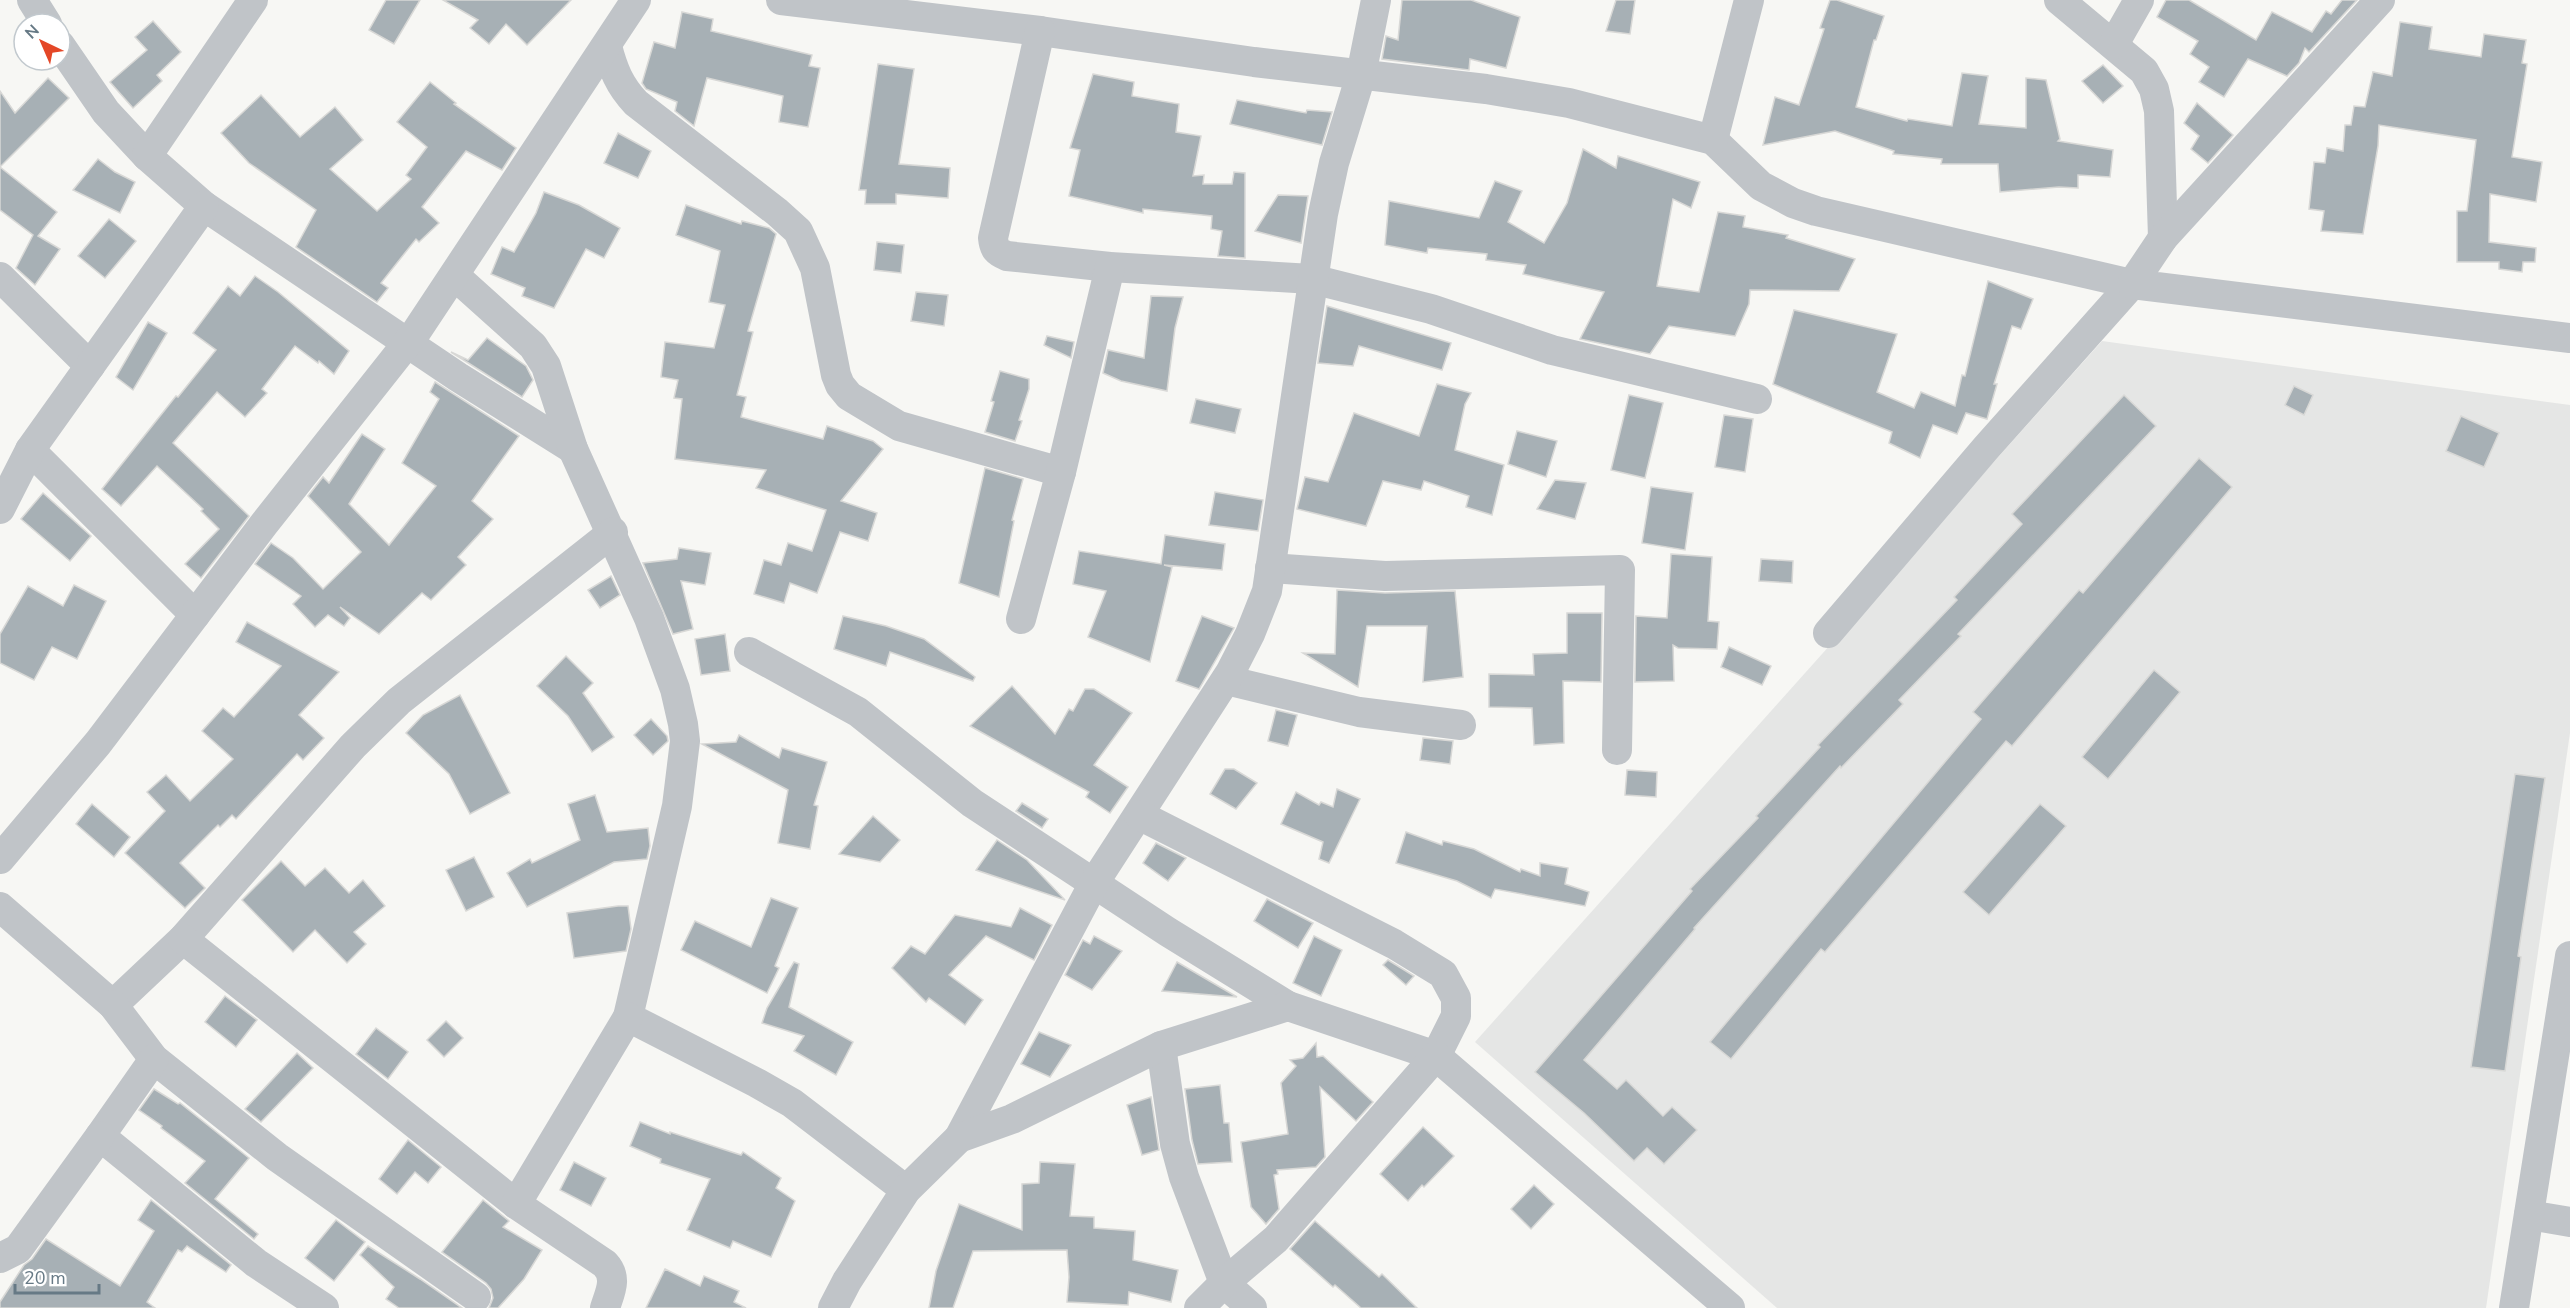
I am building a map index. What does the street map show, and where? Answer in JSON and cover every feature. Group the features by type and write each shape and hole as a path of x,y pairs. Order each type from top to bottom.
{"street":[{"path":"147,156 253,0"},
{"path":"0,859 98,743 407,342 455,276 636,0"},
{"path":"781,0 867,5 1254,63 1486,89 1569,103 1713,140 1761,186 1793,203 1816,211 2132,284 2570,338"},
{"path":"833,1308 847,1281 906,1190 959,1138 1094,883 1226,680 1259,613 1267,591 1281,507 1312,279 1334,163 1361,75 1376,0"},
{"path":"1713,140 1749,0"},
{"path":"2059,0 2144,71 2154,89 2159,111 2163,238"},
{"path":"2114,44 2139,0"},
{"path":"1828,633 1978,457 2132,284 2163,238 2380,0"},
{"path":"1040,31 993,238 994,247 998,252 1007,256 1110,267 1312,279 1431,309 1551,350 1757,399"},
{"path":"607,46 615,76 624,91 636,103 777,212 798,231 815,268 836,375 840,385 849,396 899,426 1061,472"},
{"path":"72,62 106,112 147,156 204,206 458,377 573,449"},
{"path":"0,509 30,450 204,206"},
{"path":"1021,619 1061,472 1110,267"},
{"path":"455,276 533,346 546,366 573,449 613,532 649,618 675,689 685,741 677,806 628,1017 516,1204"},
{"path":"0,277 90,366"},
{"path":"30,450 195,615"},
{"path":"113,1005 183,939 353,746 399,701 613,532"},
{"path":"1270,568 1385,576 1620,570 1617,750"},
{"path":"749,652 858,712 964,798 1288,1006 1436,1056 1730,1308"},
{"path":"1226,680 1359,712 1461,725"},
{"path":"1139,815 1394,944 1443,974 1456,998 1456,1016 1436,1056 1276,1239 1224,1283 1200,1308"},
{"path":"0,907 113,1005 154,1059 278,1157 476,1297"},
{"path":"183,939 516,1204 605,1264 613,1275 605,1308"},
{"path":"2514,1308 2566,1009 2570,956"},
{"path":"959,1138 1012,1119 1161,1046 1288,1006"},
{"path":"628,1017 792,1103 906,1190"},
{"path":"1161,1046 1175,1144 1184,1177 1224,1283 1252,1308"},
{"path":"0,1258 18,1250 154,1059"},
{"path":"100,1136 256,1263 324,1308"},
{"path":"2529,1215 2570,1222"}],"shaded area":[{"path":"2102,341 2570,405 2570,733 2486,1308 1777,1308 1475,1042"}],"building":[{"path":"386,0 420,0 394,44 369,30"},
{"path":"443,0 571,0 527,45 506,24 489,44 470,28 478,20"},
{"path":"1402,0 1471,0 1520,17 1506,68 1470,59 1469,70 1382,59 1386,36 1398,40"},
{"path":"1616,0 1635,0 1630,34 1606,31"},
{"path":"1830,0 1837,0 1884,16 1876,40 1874,40 1856,107 1907,121 1908,119 1952,126 1962,73 1988,76 1979,124 2026,128 2026,78 2046,80 2060,139 2058,141 2113,150 2110,177 2078,175 2078,188 2059,187 2000,192 1998,164 1941,164 1942,159 1893,154 1894,151 1835,131 1763,145 1775,97 1799,105 1824,29 1820,28"},
{"path":"2166,0 2189,0 2256,40 2272,12 2312,32 2326,11 2331,14 2342,0 2357,0 2309,52 2305,48 2299,63 2287,76 2248,59 2224,97 2199,82 2209,67 2190,54 2198,41 2157,17"},
{"path":"682,12 713,19 711,31 812,55 809,66 820,68 808,127 779,122 783,96 707,78 694,126 675,111 677,102 646,89 642,83 654,42 675,48"},
{"path":"153,21 181,52 157,75 162,81 133,108 110,82 147,50 135,37"},
{"path":"2400,22 2432,27 2429,49 2481,57 2484,34 2526,40 2522,63 2527,64 2512,157 2542,162 2536,202 2490,194 2489,242 2536,248 2535,262 2523,262 2522,272 2499,269 2499,262 2457,262 2457,211 2467,211 2476,140 2379,125 2378,146 2363,234 2321,231 2324,211 2309,209 2314,162 2325,163 2327,148 2343,151 2345,125 2351,125 2354,106 2365,107 2373,72 2392,76"},
{"path":"878,64 914,69 899,164 950,168 948,198 896,194 896,204 865,204 866,190 859,190"},
{"path":"2103,65 2123,86 2103,103 2082,81"},
{"path":"1093,74 1134,82 1132,96 1179,104 1176,132 1201,136 1193,176 1204,175 1203,184 1232,184 1234,172 1245,173 1245,258 1218,256 1222,231 1211,229 1212,216 1143,209 1143,213 1069,196 1080,150 1070,148"},
{"path":"48,78 69,98 0,167 0,91 15,113"},
{"path":"430,82 456,103 454,104 516,148 502,170 466,151 422,207 439,223 419,242 416,239 381,283 388,288 377,302 296,247 316,210 249,163 221,133 261,95 300,137 335,107 363,140 330,169 377,211 411,179 406,175 427,147 397,122"},
{"path":"1237,100 1306,113 1307,110 1332,112 1322,145 1230,124"},
{"path":"2197,103 2233,135 2208,163 2191,149 2199,136 2184,123"},
{"path":"618,133 651,151 638,178 604,163"},
{"path":"1583,149 1616,168 1618,156 1700,182 1691,208 1673,199 1657,286 1699,292 1718,212 1745,216 1743,227 1788,235 1786,238 1855,259 1839,291 1750,290 1749,304 1735,336 1669,326 1650,354 1580,339 1604,292 1523,274 1526,265 1486,260 1487,254 1428,248 1427,253 1385,245 1389,201 1479,218 1495,181 1522,191 1508,222 1544,243 1567,203"},
{"path":"98,159 115,172 135,182 120,213 73,190"},
{"path":"0,167 57,212 38,236 60,249 35,285 16,268 33,235 0,210"},
{"path":"544,192 579,205 620,228 604,258 586,249 554,308 522,296 525,288 491,274 502,247 514,252 536,213"},
{"path":"1278,195 1308,196 1301,243 1255,231"},
{"path":"686,205 741,224 742,221 769,228 776,234 748,331 753,332 737,395 746,397 741,417 823,439 827,426 873,441 883,449 841,501 877,513 868,541 840,532 817,593 790,583 784,603 754,594 764,560 781,565 788,543 812,551 826,510 756,488 766,470 675,459 682,399 674,398 678,380 661,377 665,342 714,348 725,305 709,302 720,251 676,235"},
{"path":"109,219 136,241 105,278 78,256"},
{"path":"877,242 904,245 901,273 874,270"},
{"path":"255,276 278,292 349,351 334,374 319,361 318,363 295,346 262,389 267,393 245,417 217,392 173,443 249,516 201,578 185,564 219,529 201,511 203,509 157,466 121,506 102,489 216,350 193,333 228,286 240,296"},
{"path":"1988,281 2033,299 2021,329 2012,326 1994,384 1997,384 1987,419 1966,413 1957,434 1933,425 1920,458 1889,443 1892,432 1773,384 1794,310 1897,334 1877,392 1914,408 1921,392 1955,406 1962,375 1965,376"},
{"path":"916,292 948,295 944,326 911,321"},
{"path":"1151,296 1183,297 1175,328 1167,391 1121,381 1103,373 1108,350 1144,358"},
{"path":"1327,306 1451,343 1442,370 1359,346 1353,366 1318,363"},
{"path":"148,322 167,333 133,390 116,377"},
{"path":"1047,336 1074,342 1071,358 1044,345"},
{"path":"487,338 526,366 533,380 522,397 451,352 468,360"},
{"path":"1000,371 1029,379 1029,389 1019,420 1022,421 1015,441 985,432"},
{"path":"435,382 519,436 472,501 493,519 458,557 466,565 431,600 422,593 379,634 340,607 350,618 344,626 328,615 315,627 293,604 301,596 255,564 271,543 293,558 323,589 361,552 308,496 323,477 329,483 362,434 385,449 349,504 389,545 436,486 402,463 439,399 430,392"},
{"path":"1437,384 1471,393 1465,404 1455,450 1504,465 1492,515 1466,507 1469,496 1424,481 1421,490 1383,481 1366,526 1297,509 1305,477 1328,482 1354,413 1419,436"},
{"path":"2294,386 2313,395 2304,415 2285,405"},
{"path":"1629,395 1663,403 1645,478 1611,470"},
{"path":"2124,395 2156,426 1958,634 1961,636 1899,700 1903,704 1841,768 1840,766 1694,928 1584,1060 1617,1089 1626,1080 1663,1116 1672,1107 1697,1130 1664,1164 1647,1148 1634,1161 1584,1113 1535,1072 1692,891 1690,889 1758,818 1756,816 1820,747 1818,745 1957,600 1954,597 2022,524 2012,514"},
{"path":"1196,399 1241,409 1235,433 1190,423"},
{"path":"1724,415 1753,419 1745,472 1715,467"},
{"path":"2461,416 2499,433 2484,467 2446,451"},
{"path":"1517,431 1557,441 1546,477 1508,464"},
{"path":"2199,458 2232,487 2012,746 2006,741 1825,952 1821,949 1731,1059 1710,1042 1981,719 1973,712 2079,590 2083,593"},
{"path":"985,468 1023,479 1012,520 1014,521 999,597 959,583"},
{"path":"1555,480 1586,483 1575,519 1537,509"},
{"path":"1651,487 1693,493 1685,550 1642,543"},
{"path":"1215,492 1263,500 1258,531 1209,525"},
{"path":"43,493 91,536 70,561 21,519"},
{"path":"1165,535 1225,544 1222,570 1164,565 1172,567 1150,662 1088,637 1106,591 1073,584 1079,551 1161,564"},
{"path":"679,548 711,553 705,585 681,581 693,629 673,634 643,563 677,559"},
{"path":"1671,554 1712,557 1708,621 1719,622 1717,649 1678,648 1673,645 1674,681 1635,682 1636,616 1667,618"},
{"path":"1761,559 1793,561 1792,583 1759,581"},
{"path":"611,576 620,595 600,608 588,590"},
{"path":"74,585 106,601 77,659 52,647 34,680 0,663 0,634 28,586 63,606"},
{"path":"1337,590 1385,593 1455,591 1463,677 1423,682 1427,626 1367,626 1358,687 1303,653 1335,654"},
{"path":"1567,613 1602,613 1601,682 1563,681 1564,743 1534,745 1532,708 1489,707 1489,674 1534,675 1533,654 1567,653"},
{"path":"843,616 886,626 924,639 975,677 973,681 890,652 886,666 834,649"},
{"path":"1202,616 1234,628 1199,689 1176,681"},
{"path":"247,622 339,672 299,715 324,738 303,760 297,754 236,819 232,815 220,827 218,825 180,863 205,888 185,908 125,853 165,811 147,792 166,775 190,801 233,759 202,731 223,708 234,717 281,666 236,642"},
{"path":"725,634 730,671 701,675 695,639"},
{"path":"1729,647 1771,666 1762,685 1721,667"},
{"path":"566,656 593,683 583,693 614,737 592,752 568,716 537,686"},
{"path":"2154,670 2180,692 2108,779 2082,757"},
{"path":"1012,686 1055,734 1069,709 1073,711 1085,689 1094,689 1132,713 1094,765 1128,787 1110,813 1086,797 1089,792 970,726"},
{"path":"460,695 510,793 470,814 449,774 406,733 423,715"},
{"path":"1276,710 1297,715 1288,746 1268,741"},
{"path":"651,719 667,736 668,741 653,755 634,735"},
{"path":"739,735 779,758 782,748 827,762 814,805 818,806 810,849 778,843 788,790 702,744 736,742"},
{"path":"1423,738 1453,741 1450,764 1420,760"},
{"path":"1225,769 1234,769 1257,783 1236,809 1210,794"},
{"path":"1627,770 1657,772 1656,797 1625,795"},
{"path":"2515,774 2545,778 2518,956 2521,957 2505,1071 2471,1067"},
{"path":"1337,789 1360,799 1329,863 1319,859 1323,842 1281,824 1296,792 1319,805 1321,802 1333,807"},
{"path":"595,795 607,832 648,828 650,846 647,859 614,862 527,907 507,873 530,859 532,863 580,840 568,804"},
{"path":"1022,803 1048,819 1042,828 1016,811"},
{"path":"92,804 130,837 114,857 76,824"},
{"path":"2040,804 2066,826 1989,915 1963,892"},
{"path":"873,816 900,840 880,862 839,854"},
{"path":"1406,832 1442,845 1443,841 1474,849 1520,872 1521,869 1540,876 1540,863 1568,868 1565,884 1589,892 1585,906 1495,889 1491,898 1457,881 1396,863"},
{"path":"997,840 1027,860 1065,900 976,870"},
{"path":"1156,843 1186,858 1168,881 1143,863"},
{"path":"474,857 494,897 466,911 446,870"},
{"path":"281,861 305,886 325,868 349,893 363,880 385,906 354,932 366,944 347,963 315,930 293,952 242,900"},
{"path":"771,898 798,908 775,966 779,968 767,993 681,950 695,921 751,947"},
{"path":"1267,899 1313,923 1298,948 1254,921"},
{"path":"628,906 631,929 626,951 574,958 567,913"},
{"path":"1020,908 1052,925 1034,960 986,936 949,975 983,1000 965,1025 929,998 926,1002 892,968 911,946 925,954 955,915 1011,927"},
{"path":"1094,936 1122,951 1092,990 1065,975 1083,940 1090,944"},
{"path":"1314,936 1342,950 1321,996 1293,983"},
{"path":"1388,960 1414,976 1406,985 1383,965"},
{"path":"794,962 799,964 789,1007 853,1042 836,1075 794,1051 804,1036 762,1023 767,1008"},
{"path":"1177,962 1237,997 1162,991"},
{"path":"225,996 257,1020 236,1047 205,1022"},
{"path":"446,1021 463,1038 444,1057 427,1040"},
{"path":"376,1028 408,1052 388,1079 356,1054"},
{"path":"1039,1032 1071,1045 1050,1077 1021,1064"},
{"path":"1316,1043 1317,1057 1323,1056 1373,1102 1356,1121 1320,1087 1325,1157 1316,1167 1277,1170 1278,1174 1274,1175 1279,1209 1266,1224 1251,1207 1241,1142 1288,1134 1281,1083 1296,1066 1290,1060 1303,1058"},
{"path":"297,1053 313,1068 261,1122 245,1109"},
{"path":"1220,1085 1224,1123 1229,1123 1232,1162 1198,1164 1192,1140 1185,1089"},
{"path":"154,1089 178,1104 180,1103 249,1158 215,1199 258,1234 254,1239 185,1183 205,1161 139,1110"},
{"path":"1151,1097 1159,1150 1142,1155 1127,1105"},
{"path":"640,1122 670,1134 670,1132 741,1155 743,1152 781,1178 776,1188 795,1201 771,1257 733,1241 730,1248 687,1230 710,1179 660,1163 661,1159 630,1146"},
{"path":"1423,1127 1454,1156 1408,1201 1380,1174"},
{"path":"408,1140 441,1167 428,1183 415,1172 397,1194 379,1179"},
{"path":"574,1162 606,1178 591,1206 560,1190"},
{"path":"1040,1162 1075,1164 1070,1216 1094,1217 1094,1228 1135,1231 1133,1260 1178,1270 1171,1302 1129,1292 1128,1305 1067,1302 1069,1277 1067,1250 973,1251 953,1308 929,1308 936,1271 959,1204 1022,1230 1022,1184 1039,1183"},
{"path":"1534,1185 1554,1204 1531,1229 1511,1209"},
{"path":"151,1200 231,1265 226,1272 187,1246 182,1252 178,1250 147,1302 155,1308 0,1308 0,1302 24,1265 32,1259 46,1239 120,1286 154,1231 138,1220"},
{"path":"483,1200 509,1221 503,1227 542,1250 524,1279 498,1308 489,1308 493,1298 491,1289 486,1283 442,1252"},
{"path":"336,1220 365,1242 334,1281 305,1258"},
{"path":"1315,1221 1379,1277 1382,1274 1417,1308 1361,1308 1335,1285 1333,1287 1290,1249"},
{"path":"368,1246 462,1308 399,1308 386,1299 394,1287 360,1255"},
{"path":"665,1269 700,1286 704,1276 739,1291 734,1302 746,1308 646,1308"}]}
